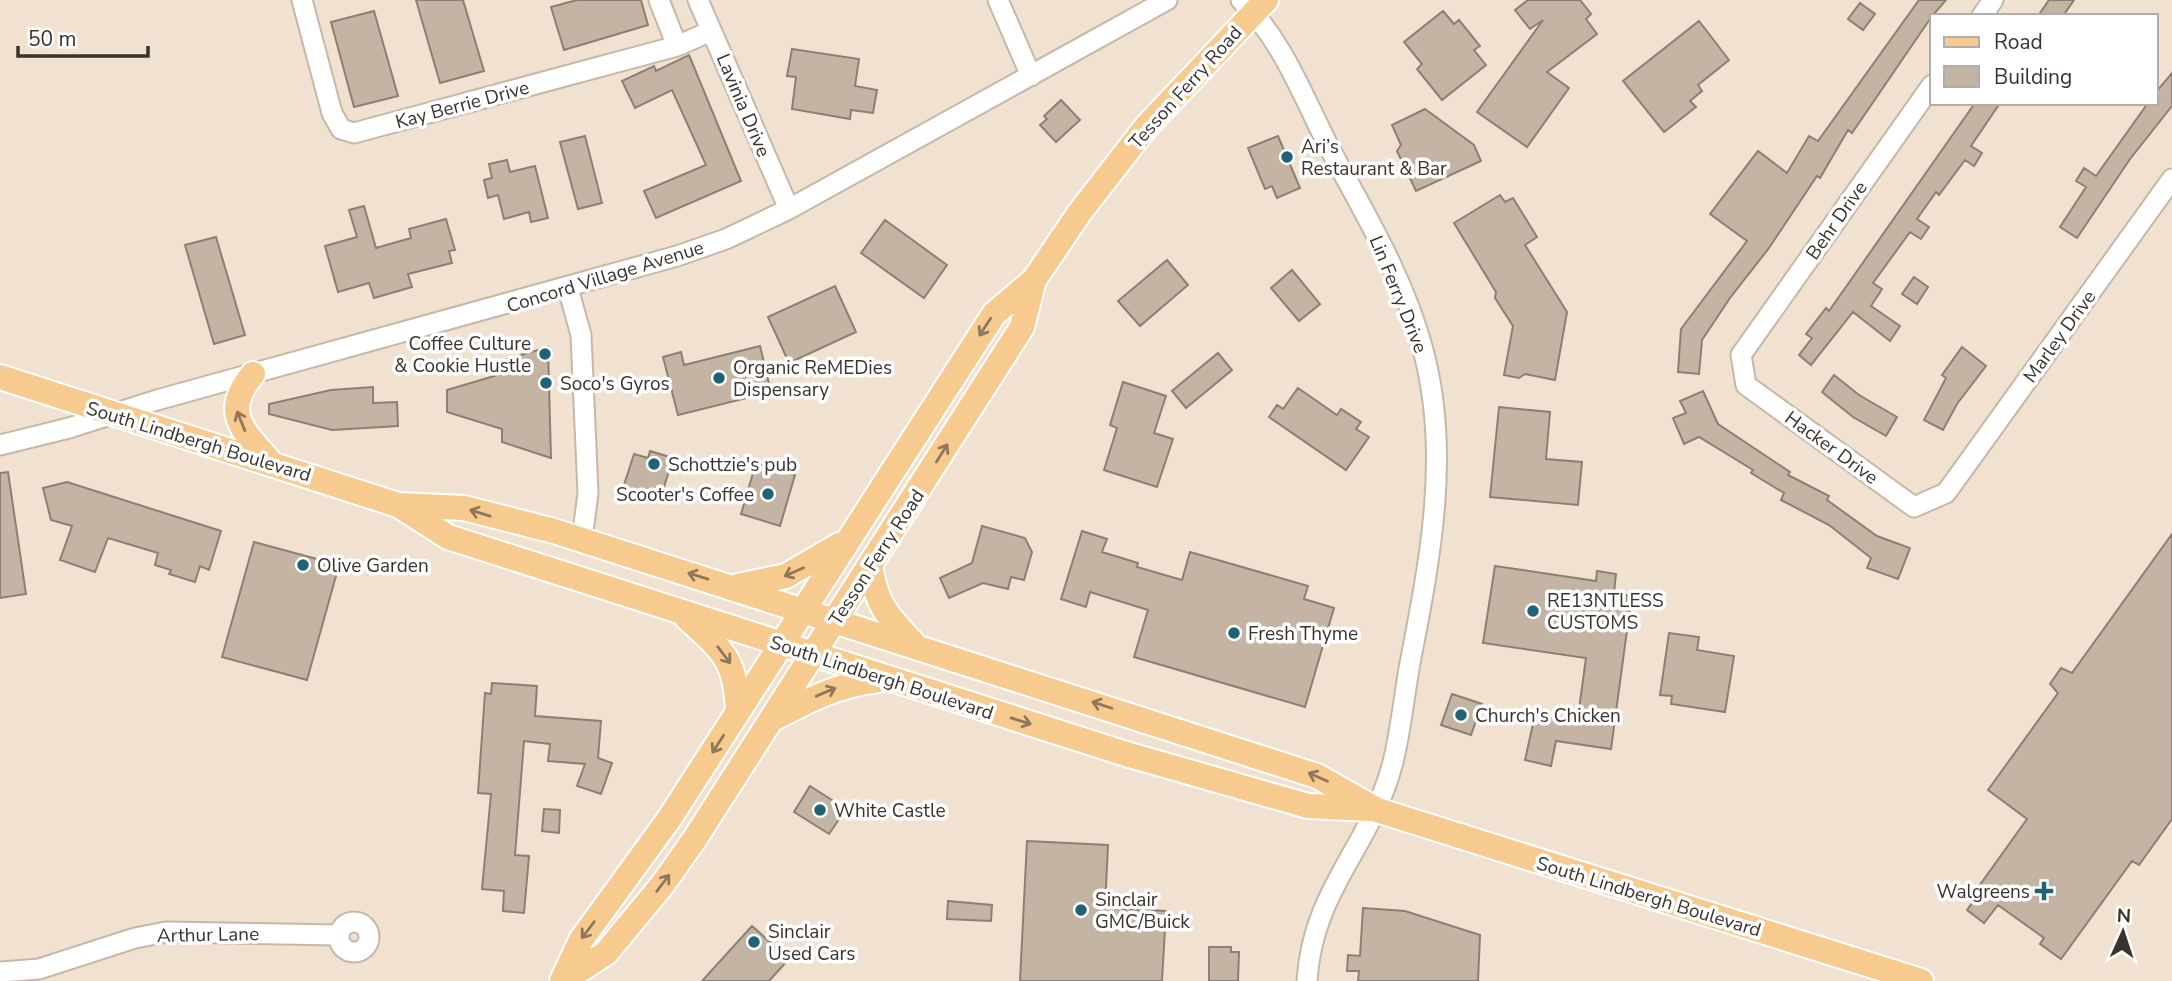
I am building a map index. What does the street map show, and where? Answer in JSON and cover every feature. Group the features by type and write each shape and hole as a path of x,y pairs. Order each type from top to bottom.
{"main road":[{"name":"Tesson Ferry Road","path":"562,981 581,940 647,852 994,314 1034,280 1080,212 1146,127 1253,4"},
{"name":"Tesson Ferry Road","path":"562,981 606,953 642,911 694,840 1022,327 1034,280"},
{"path":"253,374 240,390 235,405 237,417 242,429 272,464"},
{"name":"South Lindbergh Boulevard","path":"0,377 398,505 448,537 885,679 1126,754 1308,806 1377,810"},
{"name":"South Lindbergh Boulevard","path":"398,505 464,508 582,540 733,587 1317,776 1377,810 1921,981"},
{"path":"733,587 786,576 805,568 848,538"},
{"path":"870,565 874,591 882,609 916,646"},
{"path":"682,613 727,658 735,678 738,712"},
{"path":"772,720 838,686 885,679"}],"street":[{"name":"Kay Berrie Drive","path":"302,0 332,113 341,130 354,133 677,46 711,31"},
{"path":"659,0 677,46"},
{"name":"Lavinia Drive","path":"698,0 789,209"},
{"path":"998,0 1031,76"},
{"name":"Concord Village Avenue","path":"0,444 568,288 726,239 789,209 1167,0"},
{"name":"Lin Ferry Drive","path":"1253,4 1305,97 1395,273 1415,323 1430,378 1438,465 1430,538 1393,762 1377,810 1319,915 1312,938 1307,981"},
{"name":"Behr Drive","path":"1741,355 1930,88"},
{"name":"Marley Drive","path":"1946,493 2172,179"},
{"path":"568,288 581,335 588,493 582,540"},
{"name":"Hacker Drive","path":"1741,355 1746,385 1914,507 1946,493"},
{"name":"Arthur Lane","path":"0,972 39,969 135,938 166,932 337,935"}],"building":[{"path":"416,0 463,0 484,71 440,83"},
{"path":"577,0 641,0 648,25 564,50 551,7"},
{"path":"1528,0 1580,0 1591,14 1586,19 1597,34 1547,72 1569,88 1527,147 1477,112 1543,20 1530,29 1515,10"},
{"path":"1919,0 1946,0 1934,14 1930,14 1930,19 1852,133 1848,130 1820,178 1817,176 1702,340 1699,374 1678,372 1681,329 1747,241 1710,214 1758,151 1787,173 1809,136 1818,141"},
{"path":"2049,0 2074,0 2064,14 2039,14"},
{"path":"1860,3 1875,14 1863,30 1848,19"},
{"path":"374,11 398,96 354,107 331,22"},
{"path":"1443,11 1454,24 1459,20 1480,46 1474,50 1486,65 1442,100 1417,69 1422,64 1404,42"},
{"path":"1699,21 1729,60 1698,85 1702,91 1690,101 1696,107 1664,132 1623,81"},
{"path":"792,49 859,59 855,86 877,90 873,113 851,110 850,119 792,109 796,77 787,76"},
{"path":"689,55 741,181 656,218 644,191 706,165 672,90 635,108 622,81 654,66 656,71"},
{"path":"2172,73 2172,106 2130,159 2077,238 2060,227 2086,187 2076,181 2084,168 2096,176 2147,105 2158,105 2158,90"},
{"path":"1061,100 1080,120 1056,142 1040,125 1047,119 1044,116"},
{"path":"1974,105 1999,105 1971,146 1982,153 1974,166 1965,160 1939,195 1936,192 1917,219 1929,227 1921,239 1910,232 1873,283 1882,289 1871,306 1900,326 1890,341 1853,312 1811,365 1799,355 1812,338 1806,334 1826,308 1829,311"},
{"path":"1425,109 1474,145 1481,161 1416,191 1397,151 1401,145 1392,125"},
{"path":"585,136 602,203 578,209 560,142"},
{"path":"1278,136 1300,188 1277,198 1272,186 1265,189 1248,148"},
{"path":"507,160 510,172 535,166 548,218 531,222 529,212 504,219 498,195 488,198 484,180 492,178 489,164"},
{"path":"1500,195 1505,202 1513,198 1537,237 1525,245 1567,312 1555,380 1525,374 1519,378 1504,375 1513,326 1495,298 1496,292 1454,223"},
{"path":"364,206 376,248 411,238 409,229 446,219 455,250 449,251 452,263 408,274 412,287 374,298 369,283 338,292 325,246 357,237 349,210"},
{"path":"885,220 947,265 924,298 861,253"},
{"path":"216,237 245,335 214,344 185,245"},
{"path":"1167,260 1188,285 1140,326 1118,301"},
{"path":"1292,270 1320,304 1299,321 1271,288"},
{"path":"1914,277 1928,287 1917,304 1902,294"},
{"path":"835,286 856,332 789,363 768,317"},
{"name":"Organic ReMEDies Dispensary","path":"760,346 771,392 678,415 663,357 681,352 684,365"},
{"path":"548,347 551,458 502,442 502,429 447,412 447,390 501,374 501,361"},
{"path":"1962,347 1986,366 1957,404 1943,430 1924,420 1946,378 1942,375"},
{"path":"1218,353 1232,370 1186,408 1172,391"},
{"path":"1834,375 1859,395 1897,417 1886,436 1853,417 1822,392"},
{"path":"1123,382 1166,396 1154,433 1173,439 1157,487 1104,470 1117,428 1110,425"},
{"path":"373,387 373,403 397,402 398,426 332,430 269,414 269,404 331,390"},
{"path":"1298,388 1337,415 1341,409 1361,422 1356,429 1369,437 1346,470 1269,417 1277,405 1283,409"},
{"path":"1703,391 1718,424 1790,472 1788,475 1829,496 1827,500 1877,536 1910,548 1898,579 1867,568 1871,558 1829,525 1781,500 1784,493 1751,473 1753,470 1699,437 1684,444 1673,418 1686,413 1680,401"},
{"path":"1499,407 1550,412 1546,459 1582,462 1578,505 1490,497"},
{"path":"650,451 673,458 660,500 623,488 634,454 648,458"},
{"name":"Scooter's Coffee","path":"756,463 795,475 780,526 741,514"},
{"path":"8,472 26,594 0,598 0,473"},
{"path":"67,482 221,531 209,570 200,566 195,582 169,574 171,570 155,565 158,553 108,538 95,572 60,560 72,526 51,520 43,488"},
{"path":"982,526 1025,538 1032,552 1024,580 1011,577 1008,589 983,583 949,598 940,578 972,563"},
{"name":"Fresh Thyme","path":"1082,531 1107,539 1102,552 1138,563 1137,567 1182,580 1190,552 1308,586 1304,599 1334,608 1305,707 1134,657 1148,610 1090,592 1086,607 1061,599"},
{"path":"2172,534 2172,819 2139,865 2132,861 2061,959 2040,944 2044,938 1998,905 1984,923 1967,910 1980,892 1977,889 2027,819 1988,790 2058,693 2050,684 2061,668 2072,673"},
{"path":"254,542 339,565 307,680 222,657"},
{"path":"1495,566 1596,581 1597,571 1616,574 1614,593 1627,595 1625,607 1630,608 1611,749 1556,741 1551,766 1525,760 1535,715 1577,724 1586,658 1483,643"},
{"path":"1669,633 1699,637 1697,650 1734,656 1725,712 1671,704 1672,696 1660,695"},
{"path":"492,683 537,686 535,716 601,721 598,758 612,763 601,794 577,786 585,764 548,761 550,744 524,741 515,855 529,856 524,913 503,911 504,891 482,889 491,794 478,793 485,693 491,694"},
{"name":"Church's Chicken","path":"1452,694 1482,704 1471,735 1441,725"},
{"name":"White Castle","path":"810,786 846,809 829,834 794,812"},
{"path":"544,809 560,810 559,833 542,831"},
{"name":"Sinclair GMC/Buick","path":"1027,841 1108,845 1105,908 1166,911 1162,981 1020,981"},
{"path":"948,901 992,905 991,921 947,919"},
{"path":"1363,908 1405,911 1480,935 1478,981 1358,981 1359,971 1347,971 1348,955 1360,956"},
{"name":"Sinclair Used Cars","path":"752,926 789,959 769,981 702,981"},
{"path":"1209,947 1231,947 1231,952 1239,952 1238,981 1209,981"}],"place":[{"name":"Ari’s Restaurant & Bar","path":"1287,157"},
{"name":"Coffee Culture & Cookie Hustle","path":"545,354"},
{"name":"Organic ReMEDies Dispensary","path":"719,378"},
{"name":"Soco's Gyros","path":"546,383"},
{"name":"Schottzie's pub","path":"654,464"},
{"name":"Scooter's Coffee","path":"768,494"},
{"name":"Olive Garden","path":"303,565"},
{"name":"RE13NTLESS CUSTOMS","path":"1533,611"},
{"name":"Fresh Thyme","path":"1234,633"},
{"name":"Church's Chicken","path":"1461,715"},
{"name":"White Castle","path":"820,810"},
{"name":"Walgreens","path":"2044,891"},
{"name":"Sinclair GMC/Buick","path":"1081,910"},
{"name":"Sinclair Used Cars","path":"754,942"}]}
